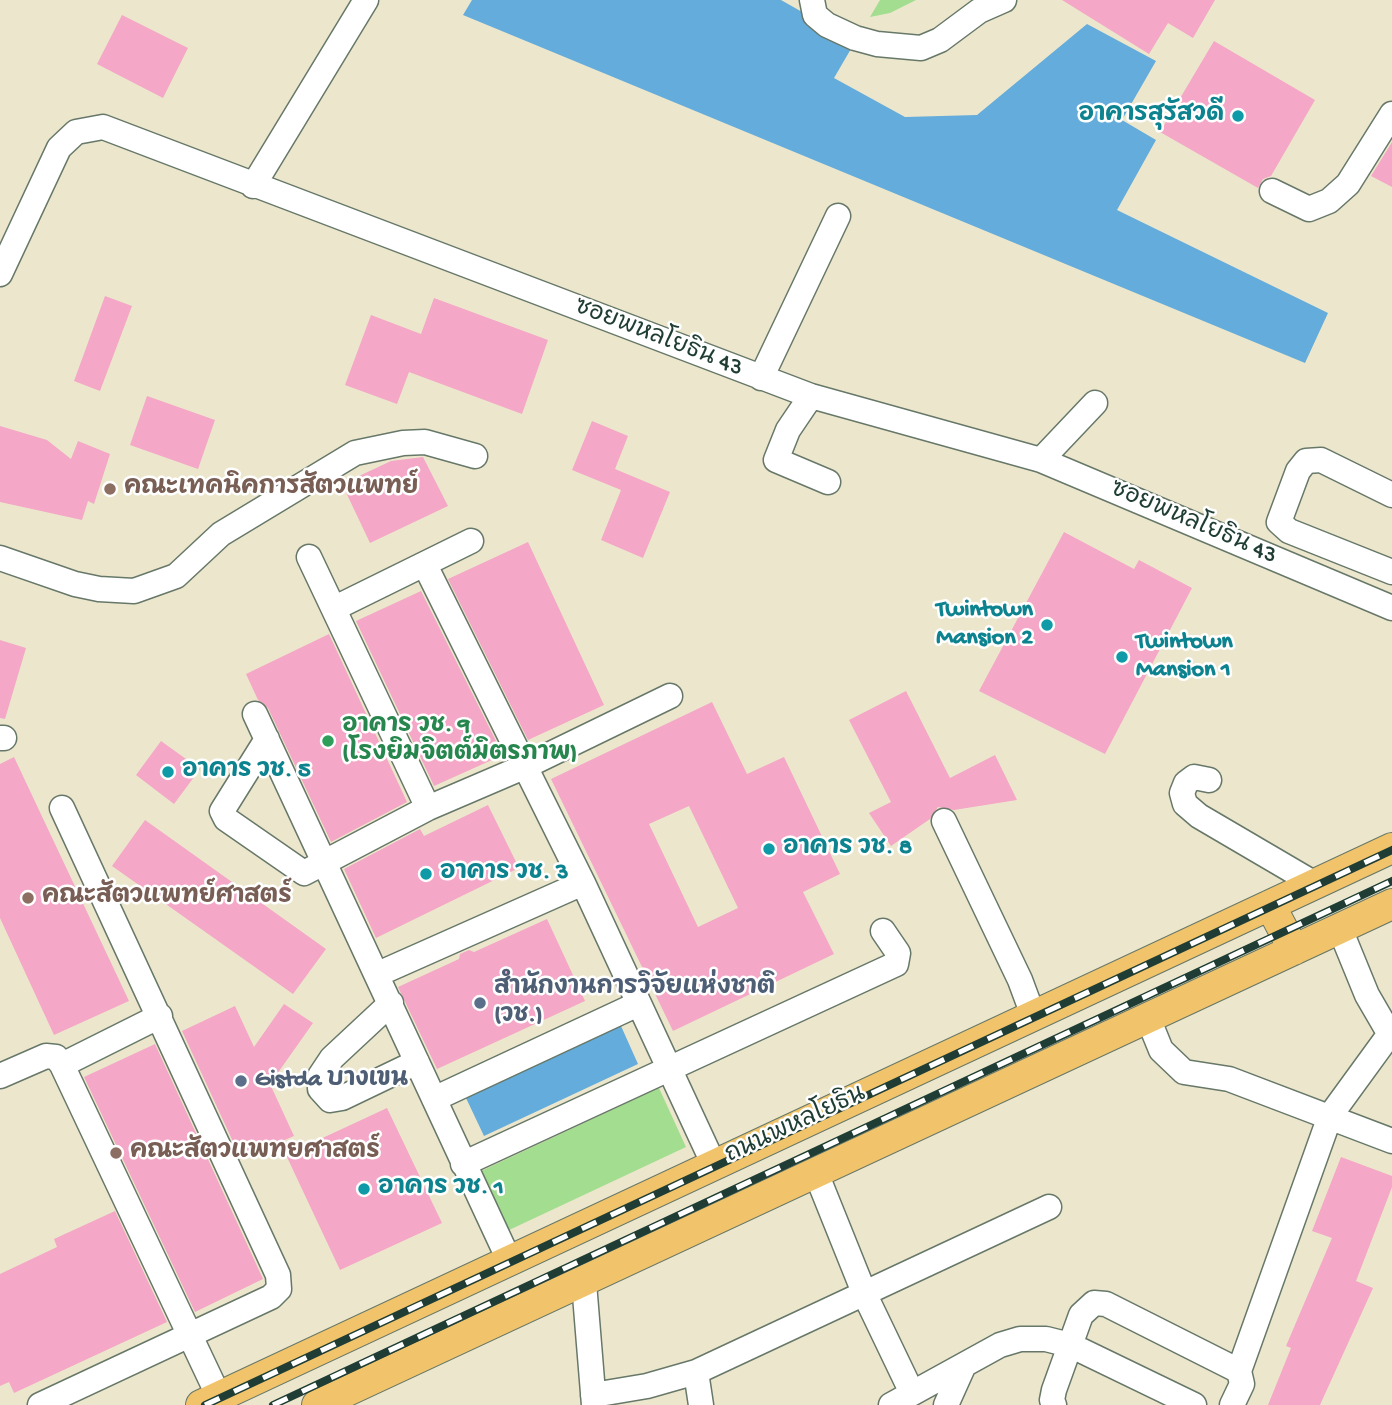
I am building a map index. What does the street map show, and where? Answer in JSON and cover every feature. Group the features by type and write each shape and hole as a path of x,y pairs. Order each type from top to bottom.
{"main road":[{"name":"ถนนพหลโยธิน","path":"210,1401 1392,848"},
{"name":"ถนนพหลโยธิน","path":"329,1403 1392,904"},
{"path":"1270,905 1294,950"}],"street":[{"path":"253,186 366,0"},
{"path":"812,0 815,15 827,25 855,38 877,44 921,48 940,40 979,11 1004,0"},
{"path":"1272,191 1309,209 1329,201 1349,184 1392,114"},
{"name":"ซอยพหลโยธิน 43","path":"0,274 59,148 76,132 103,127 811,396 1041,460 1392,608"},
{"path":"761,378 838,216"},
{"path":"811,396 788,430 776,460 828,482"},
{"path":"1041,460 1095,403"},
{"path":"0,558 75,584 99,589 134,591 176,576 221,534 355,453 403,443 425,442 475,456"},
{"path":"1392,495 1321,460 1306,461 1298,471 1279,522 1289,531 1392,572"},
{"path":"335,608 471,541"},
{"path":"309,557 428,808"},
{"path":"425,565 583,883 714,1165"},
{"path":"267,739 222,811 226,820 304,873 326,864 428,808 526,766 670,696"},
{"path":"255,714 509,1261"},
{"path":"1209,780 1194,777 1186,783 1182,793 1185,804 1199,816 1315,884"},
{"path":"40,1405 271,1297 279,1289 278,1275 62,808"},
{"path":"944,821 1020,980 1033,1015"},
{"path":"377,974 583,883"},
{"path":"1232,1405 1242,1384 1239,1371 1330,1115 1391,1036 1367,995 1340,929"},
{"path":"463,1164 896,964 898,953 883,931"},
{"path":"391,1003 332,1058 320,1076 320,1089 330,1100 342,1098 417,1062"},
{"path":"434,1099 638,1004"},
{"path":"62,1065 160,1016"},
{"path":"1148,1018 1161,1050 1184,1072 1229,1079 1330,1115 1392,1141"},
{"path":"0,1076 46,1056 56,1057 62,1065 190,1333 210,1401"},
{"path":"816,1173 902,1399 1000,1345 1020,1339 1046,1339 1070,1345 1194,1405"},
{"path":"584,1283 593,1400 696,1372 865,1296 1049,1207"},
{"path":"1054,1405 1052,1400 1081,1315 1088,1306 1099,1303 1239,1371"},
{"path":"946,1405 964,1365"},
{"path":"696,1372 701,1405"}],"green space":[{"path":"880,0 916,0 890,13 870,17"},
{"path":"659,1088 686,1147 507,1231 479,1172"}],"water":[{"path":"472,0 781,0 855,42 834,78 905,117 977,115 1087,24 1156,61 1122,120 1156,140 1117,210 1328,313 1305,363 463,15"},
{"path":"621,1026 638,1064 484,1136 466,1098"}],"building":[{"path":"1062,0 1215,0 1193,38 1168,23 1149,54"},
{"path":"122,15 188,48 163,98 97,64"},
{"name":"อาคารสุรัสวดี","path":"1214,41 1315,100 1271,176 1263,179 1258,188 1160,132"},
{"path":"1392,142 1392,187 1371,176"},
{"path":"105,296 132,306 100,391 74,381"},
{"path":"434,298 548,340 522,414 409,372 397,404 345,385 371,315 421,334"},
{"path":"147,396 215,420 198,469 130,445"},
{"path":"592,421 628,436 615,469 670,492 643,558 601,540 621,490 572,470"},
{"path":"0,426 47,440 71,459 78,441 110,454 94,504 88,501 82,520 0,502"},
{"path":"423,457 448,506 370,543 342,484 391,461"},
{"path":"1064,532 1134,569 1139,560 1192,588 1105,754 979,691"},
{"path":"528,542 604,705 528,740 448,579"},
{"path":"421,591 503,755 434,786 356,621"},
{"name":"อาคาร วช. 9 (โรงยิมจิตต์มิตรภาพ)","path":"329,634 407,802 331,842 268,708 258,700 246,674"},
{"path":"0,640 26,648 5,719 0,718"},
{"path":"906,691 950,778 995,755 1017,800 954,810 938,807 930,819 891,846 869,813 891,802 849,720"},
{"name":"อาคาร วช. 8","path":"712,702 747,774 784,757 840,874 803,892 834,954 673,1031 551,779","holes":["689,806 738,908 698,927 649,824"]},
{"name":"อาคาร วช. 5","path":"161,741 200,769 174,804 136,775"},
{"name":"คณะสัตวแพทย์ศาสตร์","path":"14,757 129,1001 54,1035 0,918 0,764"},
{"name":"อาคาร วช. 3","path":"488,805 519,868 376,938 344,869 420,829 424,836"},
{"path":"145,820 326,949 293,994 112,866"},
{"path":"547,919 585,1001 437,1069 398,987 459,959 460,954 469,950 474,952"},
{"name":"Gistda บางเขน","path":"284,1004 313,1023 270,1084 294,1136 241,1159 182,1031 235,1006 254,1047"},
{"path":"155,1044 263,1279 195,1312 84,1077"},
{"name":"อาคาร วช. 1","path":"387,1108 442,1223 340,1270 286,1155"},
{"path":"1341,1157 1392,1176 1392,1187 1356,1281 1373,1288 1320,1405 1268,1405 1291,1348 1286,1346 1332,1238 1312,1231"},
{"path":"115,1211 167,1322 14,1393 9,1382 0,1386 0,1274 57,1247 54,1239"}],"railway":[{"path":"205,1405 1392,850"},
{"path":"273,1405 1392,881"}],"place":[{"name":"อาคารสุรัสวดี","path":"1238,116"},
{"name":"คณะเทคนิคการสัตวแพทย์","path":"110,489"},
{"name":"Twintown Mansion 2","path":"1047,625"},
{"name":"Twintown Mansion 1","path":"1122,657"},
{"name":"อาคาร วช. 9 (โรงยิมจิตต์มิตรภาพ)","path":"328,741"},
{"name":"อาคาร วช. 5","path":"168,772"},
{"name":"อาคาร วช. 8","path":"769,849"},
{"name":"อาคาร วช. 3","path":"426,874"},
{"name":"คณะสัตวแพทย์ศาสตร์","path":"28,898"},
{"name":"สำนักงานการวิจัยแห่งชาติ (วช.)","path":"480,1003"},
{"name":"Gistda บางเขน","path":"241,1081"},
{"name":"คณะสัตวแพทยศาสตร์","path":"116,1153"},
{"name":"อาคาร วช. 1","path":"364,1189"}]}
